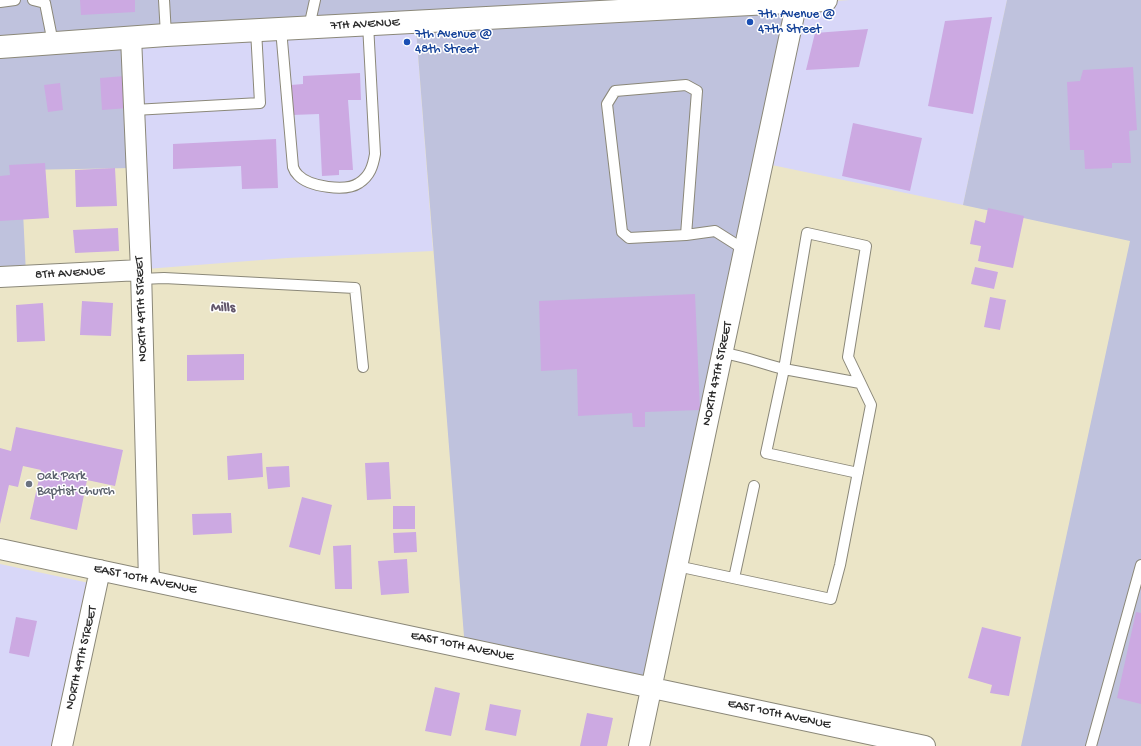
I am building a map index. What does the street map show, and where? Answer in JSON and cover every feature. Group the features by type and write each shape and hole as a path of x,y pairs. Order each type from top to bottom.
{"street":[{"name":"7TH AVENUE","path":"0,47 166,35 826,0"},
{"name":"NORTH 47TH STREET","path":"639,746 797,1"},
{"name":"NORTH 49TH STREET","path":"131,37 141,275 149,580"},
{"name":"8TH AVENUE","path":"0,277 141,275"},
{"name":"EAST 10TH AVENUE","path":"0,548 925,746"},
{"name":"NORTH 49TH STREET","path":"62,746 100,570"}],"lane":[{"path":"0,2 15,0"},
{"path":"33,0 45,3 53,43"},
{"path":"164,0 166,35"},
{"path":"309,28 315,0"},
{"path":"281,29 293,167 298,176 310,183 323,187 340,187 358,184 367,176 373,167 375,154 368,24"},
{"path":"134,110 260,103 256,30"},
{"path":"686,236 697,91 686,84 615,92 607,104 622,232 629,238 686,236 715,231 744,250"},
{"path":"677,566 831,599 840,565 858,473 871,405 848,357 866,246 807,233 784,369 766,453 858,473"},
{"path":"141,275 164,278 355,288 363,367"},
{"path":"723,353 743,356 763,364 784,369 860,383"},
{"path":"734,578 754,486"},
{"path":"1091,746 1141,565"}],"shaded area":[{"path":"0,0 794,0 0,39"},
{"path":"850,0 1007,0 963,205 767,164 800,3"},
{"path":"1007,0 1141,0 1141,746 1021,746 1130,241 963,205"},
{"path":"796,7 646,690 465,649 416,29"},
{"path":"416,29 433,251 287,258 146,269 132,41"},
{"path":"127,44 132,168 21,170 26,274 0,276 0,51"},
{"path":"0,564 94,584 59,746 0,746"}],"building":[{"path":"80,0 135,0 135,12 81,15"},
{"path":"992,17 973,114 928,106 945,21"},
{"path":"868,29 859,67 806,70 815,33"},
{"path":"1133,67 1137,130 1129,131 1131,163 1112,163 1112,168 1085,169 1084,150 1070,150 1067,82 1080,81 1083,70"},
{"path":"360,73 361,100 348,100 353,170 339,170 339,175 322,176 319,114 292,115 291,85 303,84 303,76"},
{"path":"125,76 128,108 102,110 100,78"},
{"path":"60,83 63,110 48,112 44,85"},
{"path":"853,123 922,138 910,191 842,176"},
{"path":"276,139 278,188 242,189 241,166 173,169 173,144"},
{"path":"45,163 49,218 0,221 0,176 10,175 9,165"},
{"path":"115,168 117,206 76,207 75,170"},
{"path":"988,208 1024,216 1013,268 978,261 981,246 970,244 975,220 985,223"},
{"path":"118,228 119,251 75,253 73,230"},
{"path":"975,267 998,272 994,289 971,284"},
{"path":"695,294 700,410 645,412 645,427 633,427 632,413 578,416 577,369 541,371 539,301"},
{"path":"990,297 1006,300 1000,330 984,327"},
{"path":"82,301 113,303 111,336 80,335"},
{"path":"43,303 45,341 17,342 16,305"},
{"path":"244,354 244,380 187,381 187,355"},
{"path":"16,427 123,450 115,486 87,480 77,530 30,519 41,470 23,466 18,487 9,485 0,524 0,448 11,451"},
{"path":"262,453 263,477 228,480 227,456"},
{"path":"389,462 391,499 367,500 365,463"},
{"path":"289,466 290,487 268,489 266,467"},
{"path":"302,497 332,505 320,555 289,547"},
{"path":"393,506 415,506 415,529 393,529"},
{"path":"231,513 232,533 193,535 192,514"},
{"path":"416,532 417,552 394,553 393,533"},
{"path":"351,545 352,589 335,589 333,546"},
{"path":"407,559 409,593 381,595 378,561"},
{"path":"1136,612 1141,613 1141,704 1117,698"},
{"path":"16,617 37,621 29,657 9,653"},
{"path":"982,627 1021,637 1009,696 990,693 992,685 968,678"},
{"path":"435,687 460,693 451,736 425,731"},
{"path":"490,704 521,710 516,736 485,730"},
{"path":"587,713 613,718 607,746 580,746"}],"place":[{"name":"7th Avenue @ 47th Street","path":"750,22"},
{"name":"7th Avenue @ 48th Street","path":"407,42"},
{"name":"Oak Park Baptist Church","path":"29,484"}],"district":[{"name":"Mills","path":"223,309"}]}
